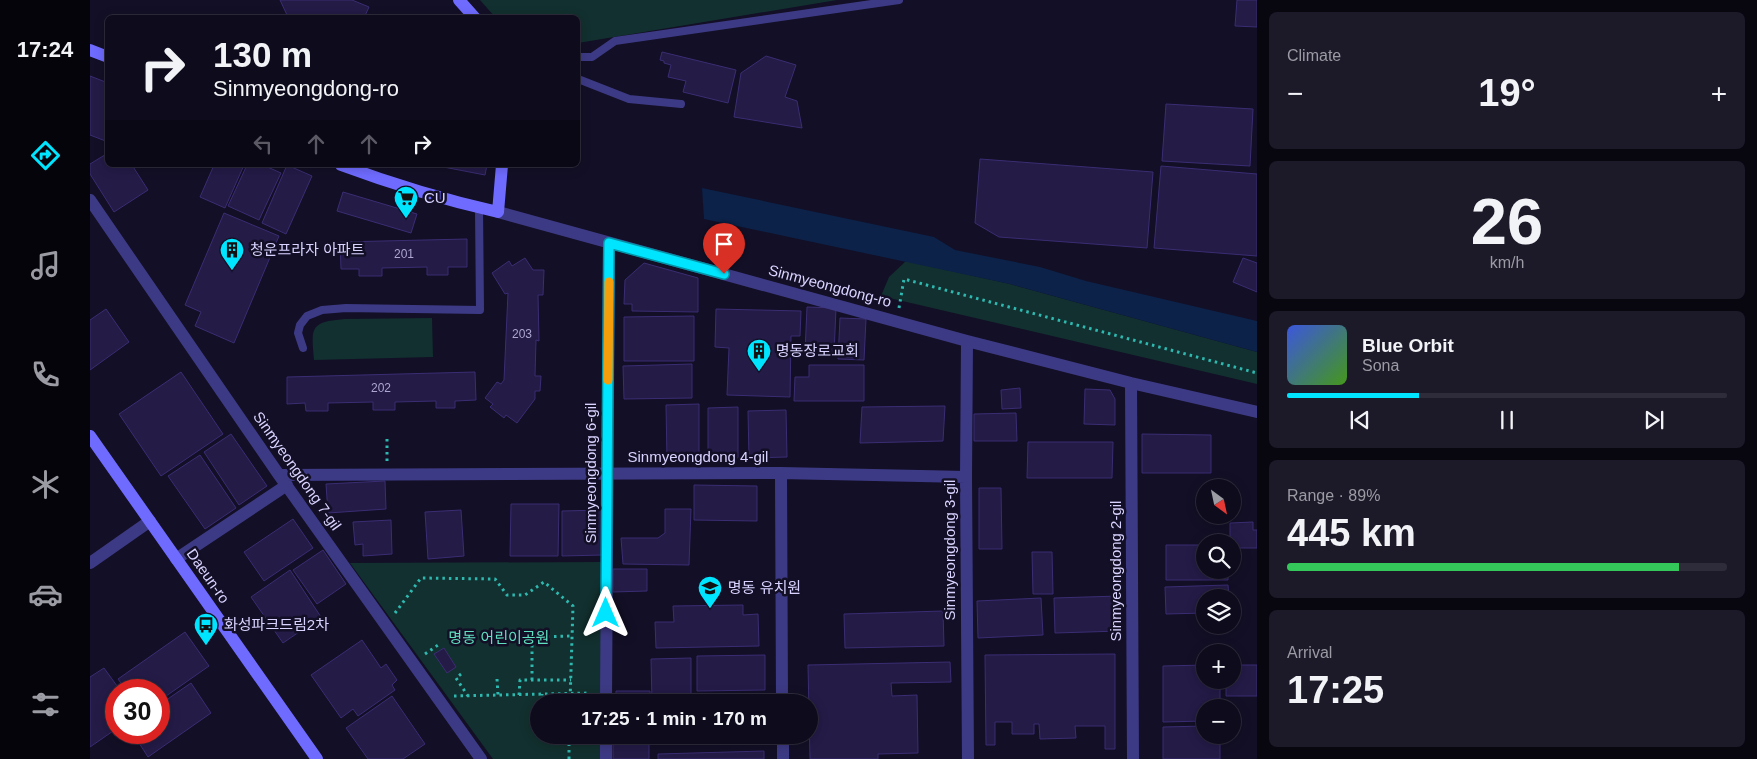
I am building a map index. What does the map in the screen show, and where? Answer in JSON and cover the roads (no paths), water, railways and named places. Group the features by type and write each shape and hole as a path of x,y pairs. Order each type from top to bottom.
{"street":[{"path":"459,0 472,15"},
{"path":"90,50 105,56"},
{"name":"Sinmyeongdong-ro","path":"345,167 382,181 454,202 498,212 967,341 1131,383 1257,412"},
{"path":"498,212 502,167"},
{"name":"Sinmyeongdong 7-gil","path":"90,200 283,480 481,759"},
{"name":"Sinmyeongdong 6-gil","path":"606,694 609,243"},
{"name":"Sinmyeongdong 3-gil","path":"967,341 968,759"},
{"name":"Sinmyeongdong 2-gil","path":"1131,383 1133,759"},
{"name":"Daeun-ro","path":"90,436 317,759"},
{"path":"781,472 782,694"},
{"name":"Sinmyeongdong 4-gil","path":"283,480 387,474 781,472 966,477"},
{"path":"176,559 283,480"},
{"path":"90,563 150,521"},
{"path":"606,744 606,759"},
{"path":"783,744 783,759"}],"lane":[{"path":"580,57 592,57 615,41 899,0"},
{"path":"580,80 629,98 681,104"},
{"path":"303,348 298,333 302,320 322,310 346,308 480,310 480,208"}],"water":[{"path":"702,188 934,237 955,250 1040,267 1086,281 1257,321 1257,352 1010,284 704,219"}],"place":[{"name":"CU","path":"406,219"},
{"name":"청운프라자 아파트","path":"232,271"},
{"name":"명동장로교회","path":"759,372"},
{"name":"명동 유치원","path":"710,609"},
{"name":"화성파크드림2차","path":"206,646"}],"park label":[{"name":"명동 어린이공원","path":"499,638"}]}
